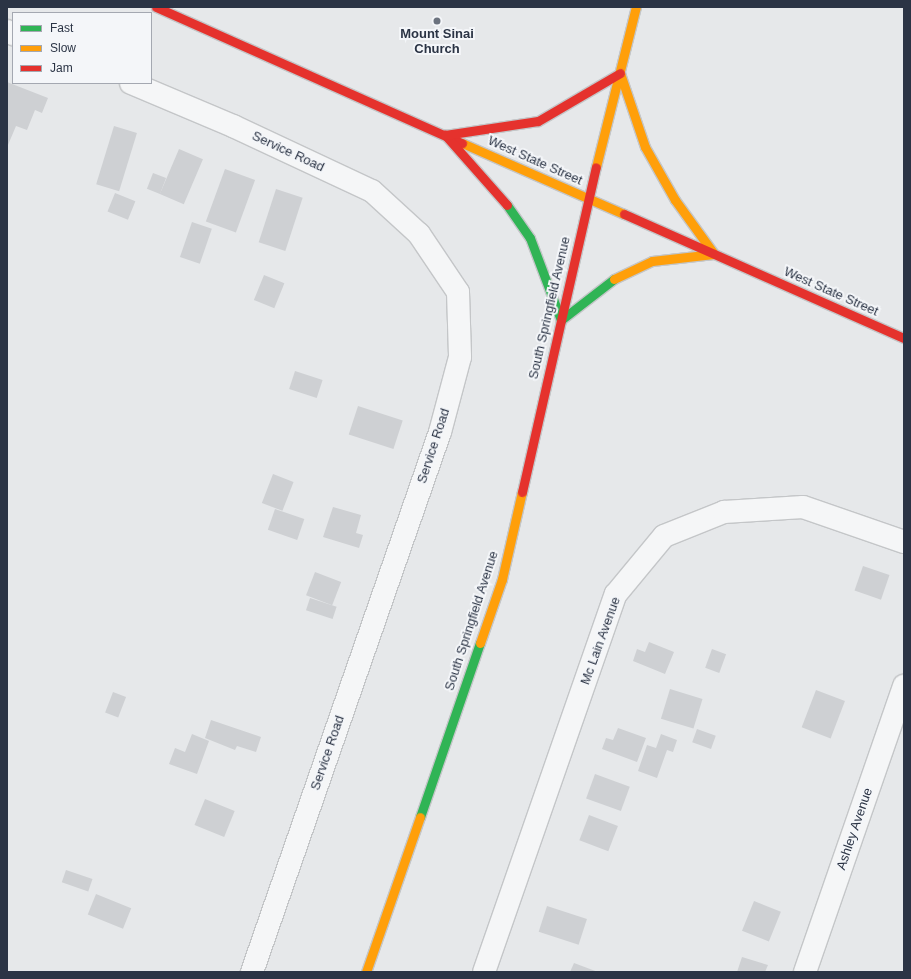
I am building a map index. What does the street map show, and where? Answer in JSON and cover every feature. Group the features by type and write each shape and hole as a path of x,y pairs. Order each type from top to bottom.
{"main road":[{"name":"West State Street","path":"156,7 904,338"},
{"name":"South Springfield Avenue","path":"366,972 502,579 588,199 636,7"},
{"path":"620,73 645,147 675,200 714,254 652,261 613,279 560,320 530,238 502,196 445,136 538,121 620,73"}],"street":[{"name":"Service Road","path":"133,84 233,126 372,191 419,234 458,292 460,356 440,432 252,972"},
{"name":"Mc Lain Avenue","path":"484,972 616,594 664,536 724,512 803,507 904,542"},
{"name":"Ashley Avenue","path":"805,972 904,686"}],"building":[{"path":"7,82 48,98 42,113 35,110 27,130 16,126 8,145"},
{"path":"114,126 137,133 119,191 96,184"},
{"path":"179,149 203,159 184,204 160,194"},
{"path":"225,169 255,180 236,233 206,222"},
{"path":"153,173 166,178 160,194 147,189"},
{"path":"276,189 303,198 285,251 259,242"},
{"path":"115,193 135,201 128,220 108,212"},
{"path":"192,222 212,229 200,264 180,257"},
{"path":"264,275 284,283 274,308 254,300"},
{"path":"295,371 323,380 317,398 289,389"},
{"path":"358,406 403,421 393,449 349,435"},
{"path":"273,474 294,482 282,511 262,503"},
{"path":"333,507 361,515 356,533 363,535 359,548 323,537"},
{"path":"275,509 304,519 297,540 268,530"},
{"path":"863,566 889,575 881,600 855,591"},
{"path":"315,572 341,582 332,605 306,595"},
{"path":"310,598 337,607 333,619 306,610"},
{"path":"649,642 674,652 665,674 633,661 637,649 645,652"},
{"path":"712,649 726,654 719,673 705,668"},
{"path":"670,689 703,699 693,729 661,719"},
{"path":"816,690 845,701 831,738 802,727"},
{"path":"113,692 126,697 118,718 105,713"},
{"path":"211,720 261,737 256,752 237,746 235,750 205,738"},
{"path":"618,728 646,738 637,762 602,749 606,738 613,740"},
{"path":"697,729 716,736 711,749 692,742"},
{"path":"192,734 209,741 197,774 169,764 175,748 185,752"},
{"path":"661,734 677,740 673,752 667,750 657,778 638,771 647,745 656,748"},
{"path":"595,774 630,787 621,811 586,798"},
{"path":"205,799 235,811 224,837 195,825"},
{"path":"589,815 618,826 608,851 579,840"},
{"path":"66,870 92,879 88,891 62,882"},
{"path":"96,894 131,908 123,929 88,914"},
{"path":"754,901 781,912 769,942 742,931"},
{"path":"547,906 587,919 579,945 539,932"},
{"path":"742,957 768,965 765,972 737,972"},
{"path":"574,963 598,972 570,972"}],"traffic: fast":[{"path":"507,205 530,238 561,320 614,279"},
{"path":"420,817 480,643"}],"traffic: slow":[{"path":"596,167 636,7"},
{"path":"614,279 652,261 714,254 675,200 645,147 620,73"},
{"path":"462,143 624,214"},
{"path":"480,643 502,579 522,492"},
{"path":"366,972 420,817"}],"traffic: jam":[{"path":"156,7 462,143"},
{"path":"507,205 445,135 538,121 620,73"},
{"path":"522,492 596,167"},
{"path":"624,214 904,338"}],"place":[{"name":"Mount Sinai Church","path":"437,21"}]}
